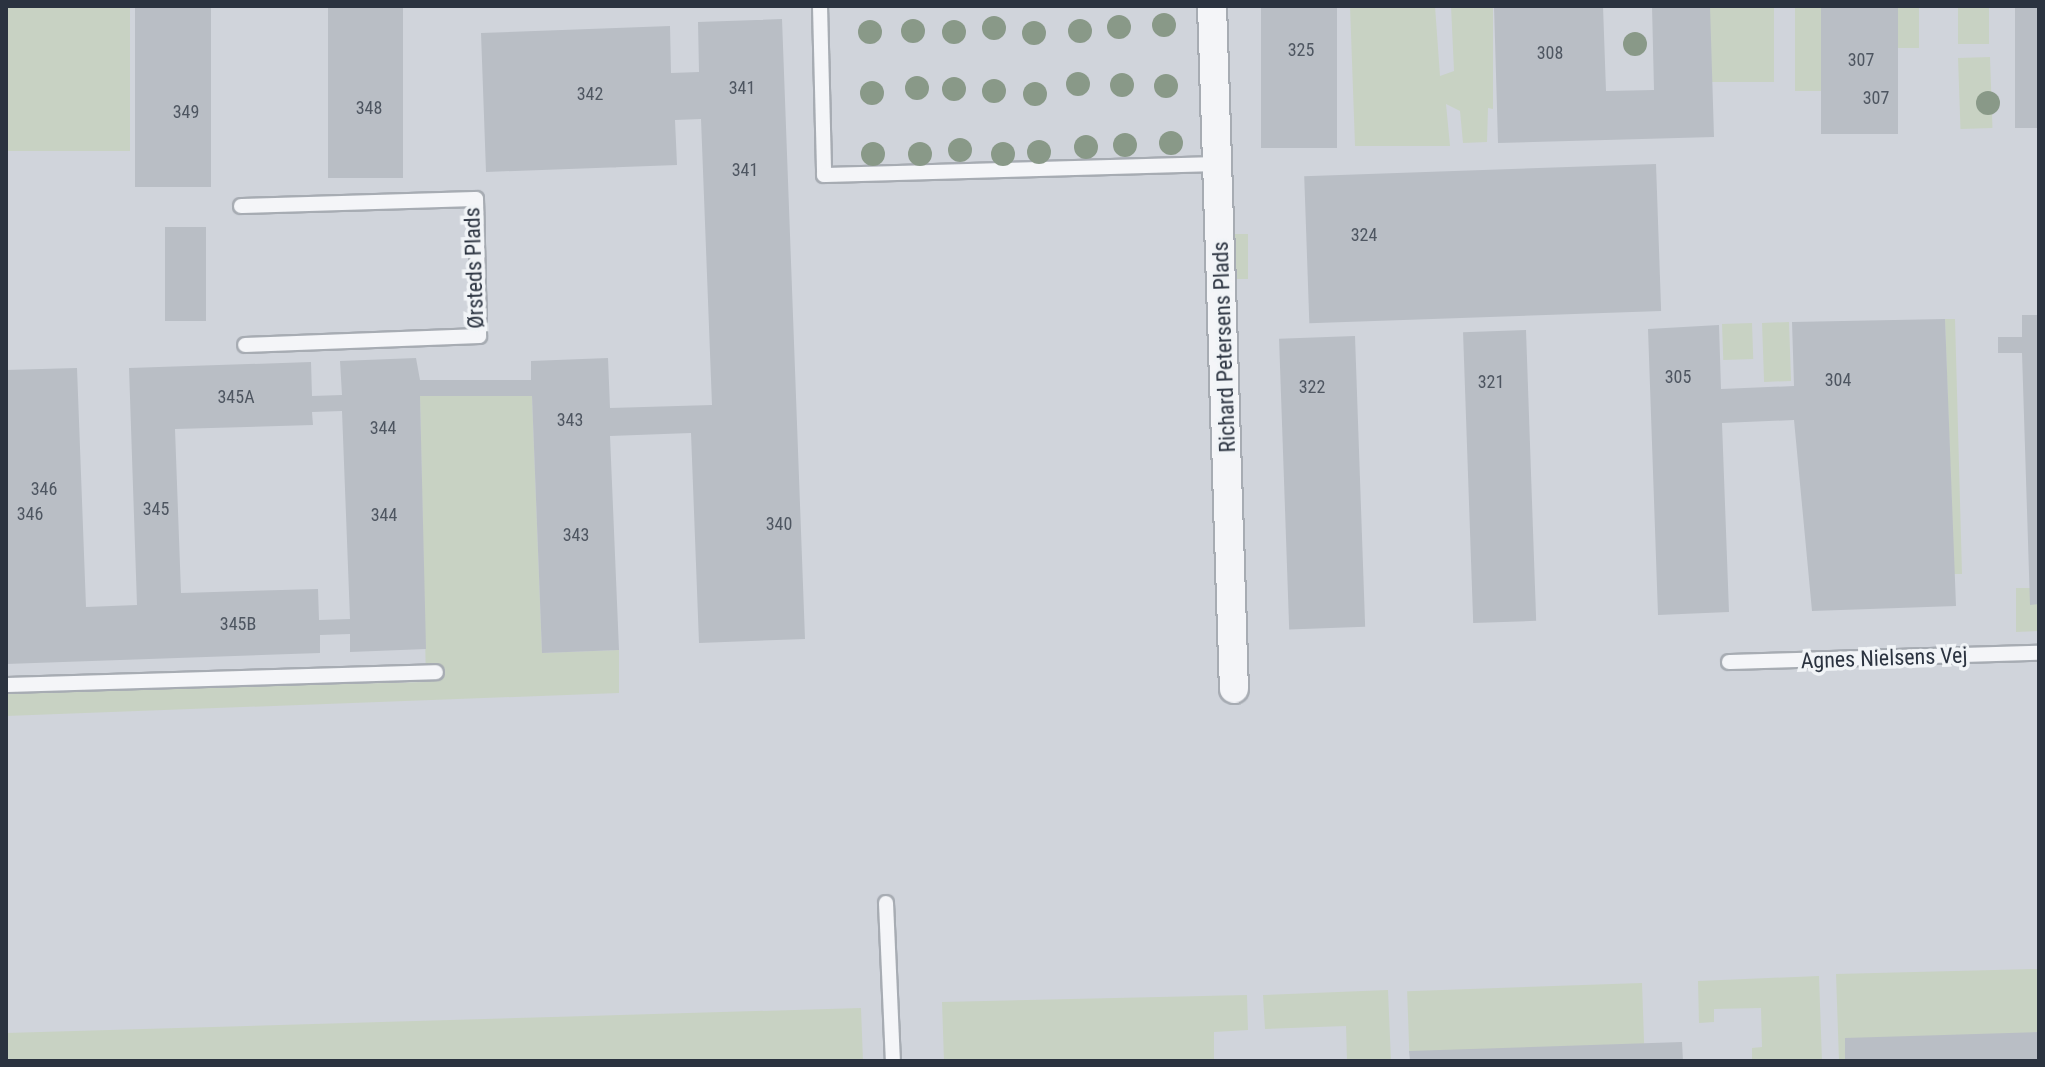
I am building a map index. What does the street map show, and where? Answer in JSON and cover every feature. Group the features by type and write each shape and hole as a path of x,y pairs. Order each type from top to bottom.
{"street":[{"name":"Richard Petersens Plads","path":"1212,6 1234,689"}],"lane":[{"path":"820,6 824,175 1219,164"},
{"name":"Ørsteds Plads","path":"241,206 476,199 479,336 245,345"},
{"name":"Agnes Nielsens Vej","path":"1729,662 2039,653"},
{"path":"6,685 436,672"},
{"path":"886,903 893,1061"}],"shaded area":[{"path":"6,6 2039,6 2039,1061 6,1061"}],"green space":[{"path":"6,6 130,6 130,151 6,151"},
{"path":"1350,6 1435,6 1440,76 1454,71 1451,6 1493,6 1493,109 1488,108 1487,142 1463,143 1460,111 1446,104 1450,146 1355,146"},
{"path":"1710,6 1774,6 1774,82 1710,82"},
{"path":"1795,6 1821,6 1821,91 1795,91"},
{"path":"1898,6 1919,6 1919,48 1898,48"},
{"path":"1958,6 1989,6 1989,44 1958,44"},
{"path":"1990,57 1992,128 1960,129 1958,58"},
{"path":"1233,234 1248,234 1248,279 1233,279"},
{"path":"1945,319 1955,319 1962,574 1954,574"},
{"path":"1789,322 1791,381 1764,382 1762,323"},
{"path":"1752,323 1753,359 1723,360 1722,324"},
{"path":"420,396 532,396 542,653 619,650 619,693 6,716 6,692 426,682"},
{"path":"2016,588 2030,588 2030,604 2039,604 2039,631 2016,632"},
{"path":"2039,969 2039,1032 1839,1061 1836,974"},
{"path":"1819,976 1822,1061 1752,1061 1752,1048 1762,1047 1761,1008 1714,1009 1714,1022 1699,1023 1698,981"},
{"path":"1642,983 1644,1044 1409,1052 1407,991"},
{"path":"1388,990 1391,1061 1347,1061 1346,1026 1265,1029 1263,995"},
{"path":"1247,995 1248,1030 1214,1032 1214,1060 944,1061 942,1002"},
{"path":"861,1008 863,1061 6,1061 6,1033"}],"building":[{"path":"135,6 211,6 211,187 135,187"},
{"path":"328,6 403,6 403,178 328,178"},
{"path":"1261,6 1337,6 1337,148 1261,148"},
{"path":"1494,6 1603,6 1606,91 1654,90 1652,6 1710,6 1714,137 1498,143"},
{"path":"1821,6 1898,6 1898,134 1821,134"},
{"path":"2015,6 2039,6 2039,128 2015,128"},
{"path":"782,19 805,639 699,643 691,433 610,436 619,650 542,653 532,396 420,396 426,649 350,652 350,634 320,635 320,653 6,664 6,370 77,368 86,607 137,605 129,368 311,362 312,396 342,395 340,361 416,358 420,380 531,380 531,361 608,358 610,408 712,405 701,119 675,120 677,165 486,172 481,33 670,26 671,73 699,72 698,22","holes":["342,411 350,619 319,620 318,589 181,593 175,429 313,425 312,412"]},
{"path":"1656,164 1661,311 1309,323 1304,176"},
{"path":"165,227 206,227 206,321 165,321"},
{"path":"2022,315 2039,315 2039,604 2030,605 2022,353 1998,353 1998,337 2022,337"},
{"path":"1945,319 1956,606 1812,611 1794,420 1722,423 1729,612 1658,615 1648,329 1719,325 1721,389 1794,386 1792,322"},
{"path":"1526,330 1536,621 1473,623 1463,332"},
{"path":"1355,336 1365,627 1289,629 1279,339"},
{"path":"2039,1032 2039,1061 1845,1061 1845,1038"},
{"path":"1682,1042 1683,1061 1410,1061 1409,1051"}]}
